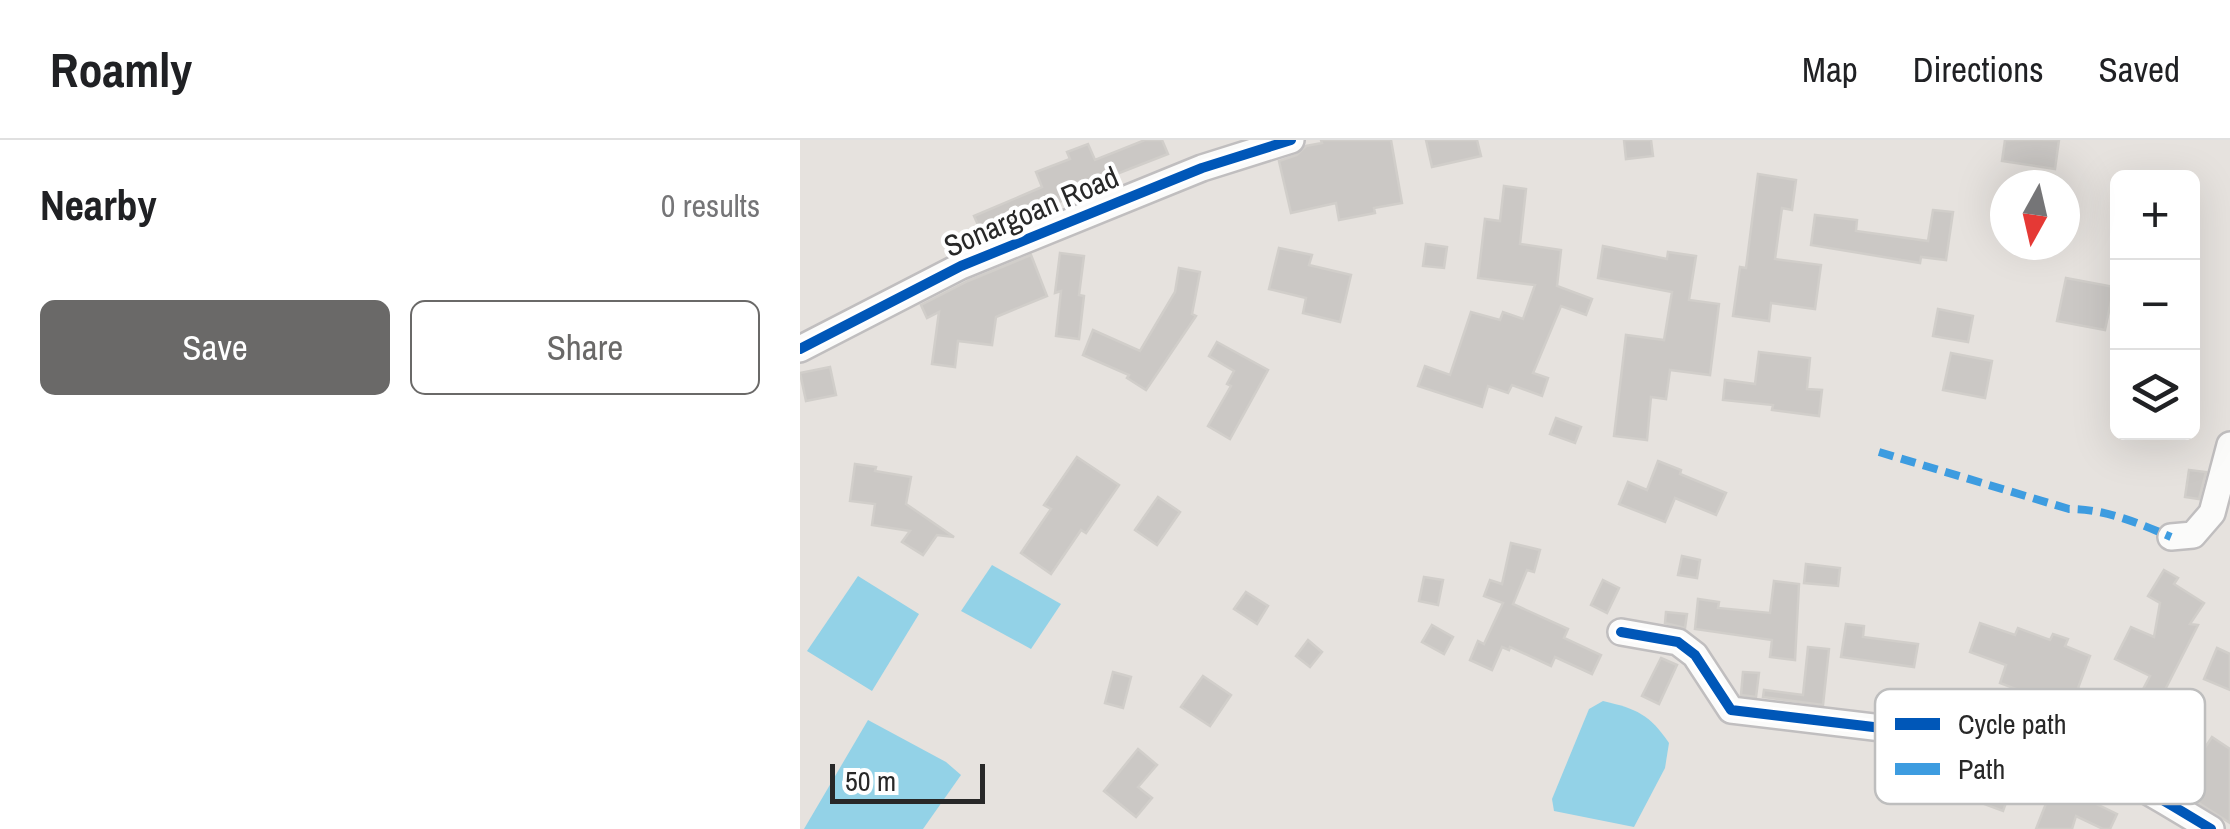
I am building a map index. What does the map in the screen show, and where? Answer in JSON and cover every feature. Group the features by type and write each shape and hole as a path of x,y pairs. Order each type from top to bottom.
{"street":[{"name":"Sonargoan Road","path":"800,349 962,266 1202,168 1291,140"},
{"path":"2171,537 2192,535 2212,513 2230,446"},
{"path":"1621,632 1678,642 1695,655 1731,710 1875,727"},
{"path":"2170,804 2212,829"}],"water":[{"path":"992,565 1061,604 1031,649 961,611"},
{"path":"858,576 919,614 872,691 807,651"},
{"path":"1603,701 1641,714 1669,743 1665,768 1634,827 1554,811 1552,799 1589,709"},
{"path":"868,720 946,762 961,775 923,829 804,829"}],"building":[{"path":"1145,140 1162,140 1168,154 1078,189 1080,194 983,236 974,216 1042,187 1036,172 1070,159 1067,152 1088,144 1095,160"},
{"path":"1321,140 1391,140 1402,203 1339,220 1336,203 1291,213 1279,161 1297,155 1306,146 1322,143"},
{"path":"1426,140 1477,140 1481,156 1432,167"},
{"path":"1624,140 1651,140 1653,156 1626,159"},
{"path":"2005,140 2059,140 2055,169 2002,161"},
{"path":"1758,174 1796,180 1792,210 1782,208 1775,259 1821,265 1815,309 1771,303 1769,321 1733,316 1740,267 1746,268"},
{"path":"1504,186 1526,189 1520,244 1561,250 1557,286 1592,299 1586,315 1561,306 1533,373 1548,378 1542,396 1512,385 1508,393 1488,386 1482,407 1418,386 1425,366 1450,375 1471,312 1500,320 1503,312 1523,319 1535,285 1478,278 1485,219 1500,221"},
{"path":"1933,210 1953,212 1946,260 1921,257 1920,263 1811,245 1815,215 1857,220 1856,231 1928,241"},
{"path":"1426,244 1447,247 1444,268 1423,266"},
{"path":"1603,246 1667,259 1668,252 1696,256 1689,300 1719,304 1710,375 1670,370 1666,399 1651,397 1647,440 1614,436 1626,335 1664,340 1672,292 1598,278"},
{"path":"1279,248 1312,255 1309,265 1351,275 1340,322 1303,313 1306,298 1269,289"},
{"path":"1060,253 1084,256 1079,339 1056,336 1061,291 1055,293"},
{"path":"1031,255 1047,296 996,317 992,345 958,341 955,367 932,364 939,312 927,318 921,305"},
{"path":"1179,268 1200,272 1192,314 1196,316 1146,390 1127,378 1129,375 1083,355 1093,330 1140,351 1175,292"},
{"path":"2066,278 2110,286 2105,330 2057,321"},
{"path":"1938,309 1973,316 1968,342 1933,336"},
{"path":"1217,342 1268,370 1230,439 1208,426 1231,386 1227,384 1234,371 1209,356"},
{"path":"1759,352 1810,358 1807,389 1822,390 1819,416 1772,410 1773,405 1723,400 1725,380 1755,384"},
{"path":"1951,353 1992,361 1985,398 1943,390"},
{"path":"830,367 836,395 806,401 800,373"},
{"path":"1556,418 1581,427 1575,443 1550,434"},
{"path":"1077,457 1119,485 1051,574 1021,553 1051,509 1044,505"},
{"path":"1658,461 1726,493 1716,515 1675,498 1665,522 1619,504 1628,482 1647,490"},
{"path":"855,464 911,477 906,504 954,537 937,535 923,555 902,542 910,531 872,525 875,504 850,501"},
{"path":"2189,470 2206,472 2199,499 2185,497"},
{"path":"1158,497 1180,512 1157,545 1135,530"},
{"path":"1511,543 1540,550 1534,572 1527,570 1513,604 1568,629 1564,638 1601,655 1592,674 1555,657 1551,666 1510,647 1502,647 1492,670 1470,660 1478,641 1484,644 1503,603 1484,596 1490,580 1502,584"},
{"path":"1682,556 1700,560 1697,578 1678,575"},
{"path":"1806,564 1840,568 1838,586 1804,583"},
{"path":"2164,570 2178,578 2174,584 2204,603 2190,624 2198,625 2165,689 2143,689 2150,676 2115,659 2131,627 2154,637 2160,603 2148,596"},
{"path":"1424,577 1443,580 1438,605 1419,601"},
{"path":"1603,580 1619,588 1607,613 1591,605"},
{"path":"1774,581 1799,584 1795,660 1770,657 1772,640 1695,629 1698,599 1719,602 1718,608 1770,613"},
{"path":"1246,592 1268,606 1257,624 1234,609"},
{"path":"1666,612 1687,614 1685,628 1665,623"},
{"path":"1980,623 2015,635 2018,628 2050,640 2053,634 2068,639 2065,646 2090,656 2078,688 2016,689 2000,683 2006,665 1970,652"},
{"path":"1846,624 1864,626 1863,637 1918,644 1914,667 1841,657"},
{"path":"1432,625 1453,637 1444,654 1422,642"},
{"path":"1308,640 1322,652 1310,667 1296,656"},
{"path":"1808,647 1829,649 1823,705 1763,697 1764,690 1803,695"},
{"path":"2217,648 2230,654 2230,690 2204,679"},
{"path":"1661,658 1677,665 1659,704 1642,696"},
{"path":"1113,672 1131,677 1123,708 1105,703"},
{"path":"1743,672 1759,673 1756,697 1741,695"},
{"path":"1203,676 1231,695 1210,726 1181,707"},
{"path":"2212,737 2230,749 2230,823 2200,804 2205,804 2205,748"},
{"path":"1138,749 1157,765 1138,787 1152,798 1136,817 1104,791"},
{"path":"1984,804 2006,804 2003,811"},
{"path":"2046,804 2097,804 2117,814 2110,829 2076,816 2072,829 2036,829"}],"marked path":[{"path":"1879,452 2069,509 2121,518 2171,537"}],"cycle path":[{"path":"800,349 961,266 1202,168 1291,140"},
{"path":"1621,632 1678,642 1695,655 1731,710 1875,727"},
{"path":"2169,804 2211,829"}]}
